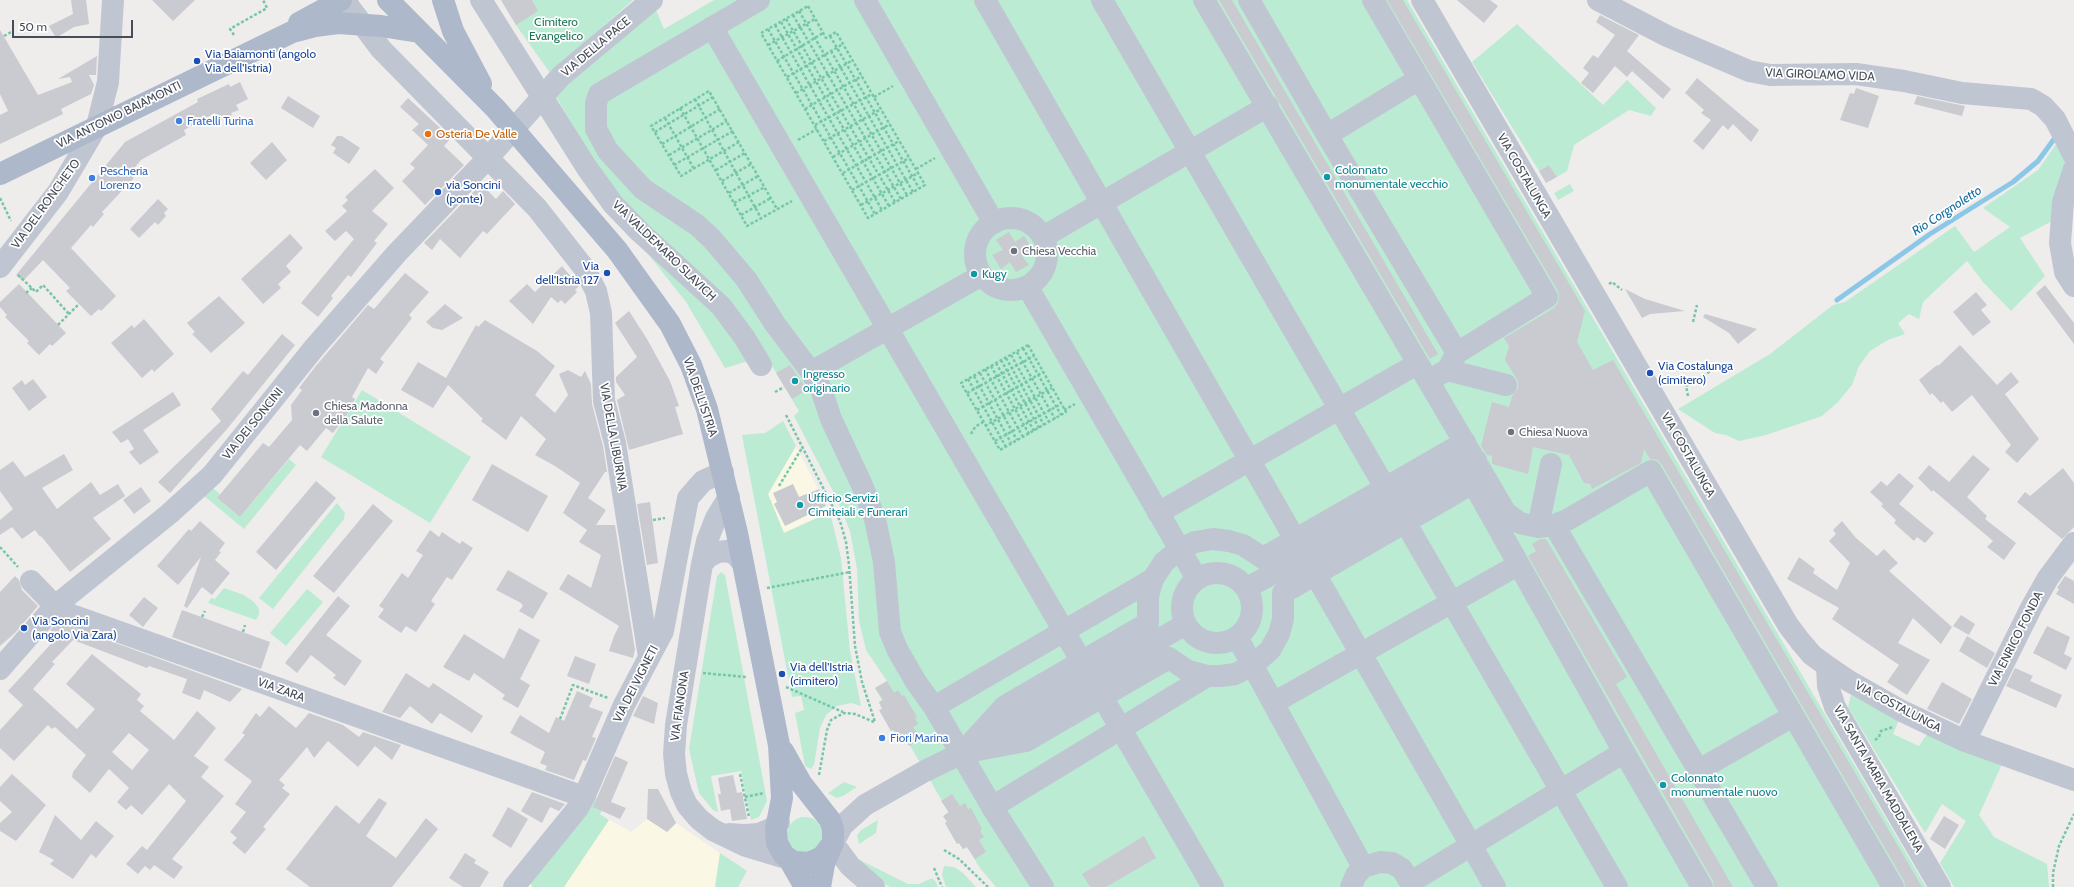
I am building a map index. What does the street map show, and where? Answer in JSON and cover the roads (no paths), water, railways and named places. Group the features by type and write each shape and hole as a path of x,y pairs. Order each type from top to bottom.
{"main road":[{"path":"238,56 311,9 319,0"},
{"path":"238,56 340,0"},
{"path":"388,0 496,109"},
{"path":"411,0 420,32"},
{"path":"443,0 454,32 473,70 496,109"},
{"path":"238,56 292,32 309,27 338,23 361,24 420,32"},
{"name":"VIA ANTONIO BAIAMONTI","path":"0,174 238,56"},
{"name":"VIA DELL'ISTRIA","path":"496,109 617,250 670,324 690,364 707,409 729,497 779,745 782,798 776,836 777,843 784,855 789,859 805,887"},
{"name":"VIA DELL'ISTRIA","path":"779,745 801,783 830,820 834,829 833,843 824,864 820,887"},
{"path":"779,822 787,811 795,807 810,806 822,811"},
{"path":"789,859 802,863 817,861 833,843"}],"street":[{"name":"VIA DEL RONCHETO","path":"7,269 58,192 97,126 108,82 113,0"},
{"name":"VIA DELLA LIBURNIA","path":"344,0 381,49 492,153 584,268 596,291 601,312 604,401 615,443 649,657"},
{"name":"VIA VALDEMARO SLAVICH","path":"481,0 501,34 526,69 537,103 613,204 640,232 721,306 744,336 761,365"},
{"name":"VIA DELLA PACE","path":"492,153 561,76 652,0"},
{"path":"759,0 599,94 596,103 596,129 608,151 643,189 697,225 712,239 746,279 775,324 811,372 821,389 831,419 862,485 875,519 884,562 890,632 916,682 934,707 992,807 1043,887"},
{"path":"865,0 994,223"},
{"path":"985,0 1495,887"},
{"path":"1102,0 1617,887"},
{"path":"1204,0 1268,106 1438,367 1506,385"},
{"path":"1250,0 1327,135 1438,367 1470,451 1506,513 1520,522 1546,526 1567,520 1651,471 1894,887"},
{"path":"1158,513 1339,408 1438,367 1547,297 1373,0"},
{"name":"VIA COSTALUNGA","path":"1422,0 1788,625 1812,655 1848,681 1900,710 1965,741 2074,780"},
{"name":"VIA GIROLAMO VIDA","path":"1598,0 1667,36 1749,71 1770,75 1856,74 1904,81 1962,93 2031,99 2043,106 2055,119 2074,156"},
{"path":"712,27 1213,887"},
{"path":"1327,135 1419,79"},
{"path":"1043,237 1268,106"},
{"name":"VIA DEI SONCINI","path":"0,669 55,606 169,514 212,475 314,348 397,253 492,153"},
{"path":"2074,169 2063,202 2060,243 2065,272 2074,286"},
{"path":"1012,218 1026,221 1043,237 1047,251 1046,264 1039,277 1028,286 1017,290 1003,289 991,284 982,275 977,266 976,249 982,233 994,223 1012,218"},
{"path":"811,372 982,275"},
{"path":"1028,286 1196,579"},
{"path":"1247,588 1395,505 1470,451"},
{"path":"1551,464 1546,526 1698,770 1767,887"},
{"name":"VIA DEI VIGNETI","path":"514,887 578,808 584,797 624,705 663,631 667,616 677,548 688,498 703,481 723,472"},
{"path":"874,887 850,866 833,843 842,826 865,805 925,771 962,753 1026,741 1092,679 1148,623 1148,596 1153,579 1164,562 1180,549 1195,542 1213,539 1243,545 1263,558 1305,556 1395,505 1473,484 1702,887"},
{"name":"VIA FIANONA","path":"729,497 714,524 707,541 702,564 676,725 674,754 681,792 687,806 699,819 718,833 746,846 789,859"},
{"name":"VIA ENRICO FONDA","path":"1965,741 2031,608 2048,578 2074,543"},
{"path":"702,564 708,557 718,552 727,551 734,554 742,562"},
{"path":"962,753 1005,706 1092,679 1169,658 1188,671 1207,676 1235,674 1253,666 1270,650 1279,634 1283,619 1283,592 1305,556"},
{"path":"1273,703 1518,564"},
{"path":"1214,572 1222,573 1233,576 1247,588 1252,602 1251,617 1246,628 1237,637 1228,641 1215,643 1205,641 1196,636 1186,624 1182,612 1183,598 1186,591 1196,579 1214,572"},
{"path":"934,707 1153,579"},
{"name":"VIA ZARA","path":"31,581 55,606 69,614 584,797"},
{"path":"1092,679 1186,624"},
{"path":"1237,637 1364,867"},
{"name":"VIA SANTA MARIA MADDALENA","path":"1827,666 1828,686 1835,707 1940,887"},
{"path":"992,807 1207,676"},
{"path":"1698,770 1793,716"},
{"path":"1351,887 1356,875 1364,867 1374,862 1392,863 1402,869 1412,884 1471,845 1624,752"},
{"path":"822,811 843,810 865,805"},
{"path":"718,833 744,835 759,834 771,829 779,822"}],"waterway":[{"name":"Rio Corgnoletto","path":"1837,300 1930,234 2013,182 2038,161 2057,135"}],"place":[{"name":"Via Baiamonti (angolo Via dell'Istria)","path":"197,61"},
{"name":"Fratelli Turina","path":"179,121"},
{"name":"Osteria De Valle","path":"428,134"},
{"name":"Colonnato monumentale vecchio","path":"1327,177"},
{"name":"Pescheria Lorenzo","path":"92,178"},
{"name":"via Soncini (ponte)","path":"438,192"},
{"name":"Chiesa Vecchia","path":"1014,251"},
{"name":"Via dell'Istria 127","path":"607,273"},
{"name":"Kugy","path":"974,274"},
{"name":"Via Costalunga (cimitero)","path":"1650,373"},
{"name":"Ingresso originario","path":"795,381"},
{"name":"Chiesa Madonna della Salute","path":"316,413"},
{"name":"Chiesa Nuova","path":"1511,432"},
{"name":"Ufficio Servizi Cimiteiali e Funerari","path":"800,505"},
{"name":"Via Soncini (angolo Via Zara)","path":"24,628"},
{"name":"Via dell'Istria (cimitero)","path":"782,674"},
{"name":"Fiori Marina","path":"882,738"},
{"name":"Colonnato monumentale nuovo","path":"1663,785"}],"park label":[{"name":"Cimitero Evangelico","path":"556,29"}]}
